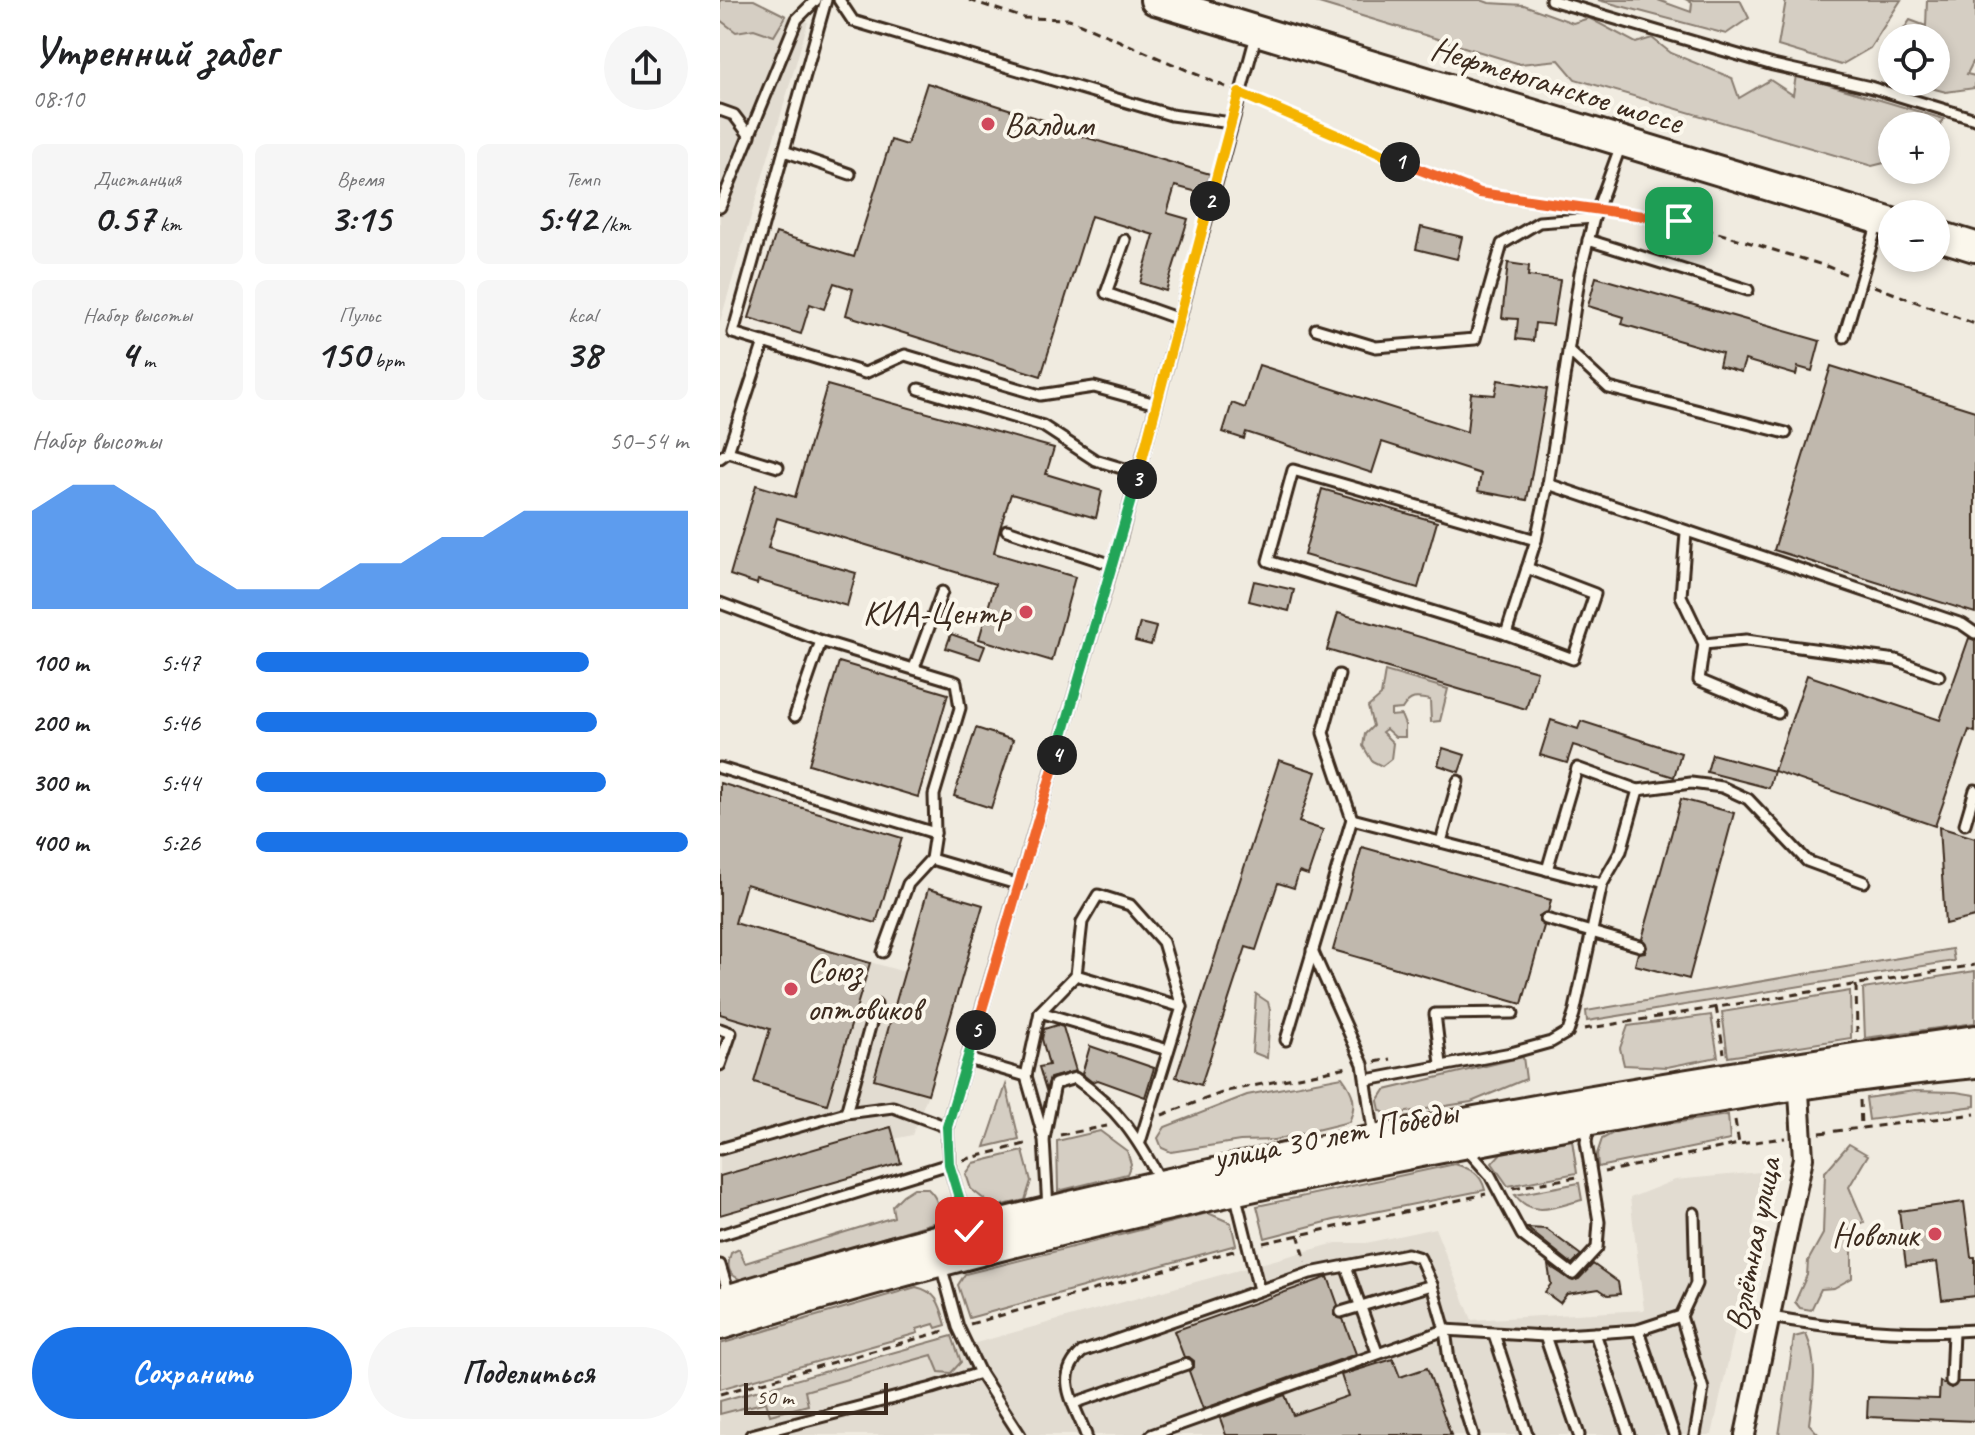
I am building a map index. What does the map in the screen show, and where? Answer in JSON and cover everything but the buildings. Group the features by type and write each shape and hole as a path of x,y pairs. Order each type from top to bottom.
{"main road":[{"name":"Нефтеюганское шоссе","path":"1155,0 1878,219"},
{"path":"1950,239 1975,247"},
{"name":"улица 30 лет Победы","path":"720,1326 940,1263 1235,1190 1590,1121 1975,1039"},
{"name":"улица 30 лет Победы","path":"725,1299 1048,1210 1161,1182 1374,1137 1525,1109 1798,1076 1975,1064"}],"street":[{"name":"Взлётная улица","path":"1745,1435 1803,1158 1798,1076"}],"lane":[{"path":"720,207 797,19 816,0"},
{"path":"826,0 733,333 865,373 905,355 1040,395 1094,387 1156,404"},
{"path":"839,0 853,21 1171,115 1231,123"},
{"path":"1551,0 1773,65 1870,87 1975,119"},
{"path":"969,1231 949,1164 947,1127 1113,565 1257,30"},
{"path":"720,110 734,115 750,136"},
{"path":"1506,634 1536,540 1548,484 1588,240 1622,142"},
{"path":"784,151 850,174"},
{"path":"1316,329 1376,347 1475,339 1502,244 1539,222 1597,214"},
{"path":"1125,240 1106,293 1179,319"},
{"path":"1588,240 1748,290"},
{"path":"1844,337 1878,241"},
{"path":"764,342 724,455 778,467"},
{"path":"1568,350 1609,388 1786,433"},
{"path":"919,389 1043,426 1095,460 1138,473"},
{"path":"1527,568 1595,594 1573,659 1506,634 1268,561 1293,470 1536,540"},
{"path":"1548,484 1962,624 1975,633"},
{"path":"1007,530 1113,565"},
{"path":"1686,533 1681,596 1704,644 1699,680 1778,713"},
{"path":"914,668 942,592"},
{"path":"720,603 821,641 956,682 960,708 934,795 935,833 931,859 908,884 883,952"},
{"path":"1704,644 1746,640 1896,660 1939,676"},
{"path":"795,716 821,641"},
{"path":"1286,1040 1352,819 1323,733 1339,675"},
{"path":"720,768 935,833"},
{"path":"1547,870 1577,768 1638,790 1691,783 1722,787 1748,799 1807,861 1864,882"},
{"path":"1441,842 1458,781"},
{"path":"1367,1080 1511,1053 1551,1042 1568,1032 1602,884 1621,851 1638,790"},
{"path":"1965,824 1975,790"},
{"path":"1352,819 1602,884"},
{"path":"931,859 1020,885"},
{"path":"1048,1210 1044,1139 1026,1076 1040,1012 1076,975 1082,922 1098,895 1130,905 1163,942 1182,1007 1140,1142"},
{"path":"1546,919 1640,946"},
{"path":"1312,950 1357,1048 1367,1080 1374,1137"},
{"path":"1076,975 1182,1007"},
{"path":"846,1113 876,1005"},
{"path":"1040,1012 1168,1050"},
{"path":"1441,1064 1435,1014 1513,1013"},
{"path":"720,1029 731,1033 720,1065"},
{"path":"968,1059 1026,1076"},
{"path":"1044,1139 1055,1084 1075,1078 1100,1096 1127,1123 1161,1182"},
{"path":"720,1149 846,1113 893,1107 947,1127"},
{"path":"1463,1145 1490,1175 1522,1235 1573,1274 1597,1248 1599,1222 1586,1142 1590,1121"},
{"path":"720,1235 949,1164"},
{"path":"1235,1190 1259,1290"},
{"path":"1694,1213 1696,1284 1681,1316 1703,1389 1695,1435"},
{"path":"1086,1435 1066,1380 1070,1363 1082,1352 1310,1273 1407,1254 1420,1258 1432,1285 1445,1330 1449,1360 1473,1435"},
{"path":"940,1263 958,1327 980,1373 1020,1435"},
{"path":"720,1265 725,1299"},
{"path":"1346,1266 1377,1352"},
{"path":"1341,1312 1432,1285"},
{"path":"1151,1435 1445,1330 1545,1336 1638,1330 1681,1316"},
{"path":"1771,1317 1889,1331 1975,1330"},
{"path":"1638,1330 1674,1435"},
{"path":"1951,1381 1953,1332"},
{"path":"1595,1333 1629,1435"},
{"path":"1494,1334 1527,1435"},
{"path":"1545,1336 1579,1435"},
{"path":"1074,1403 1187,1364"},
{"path":"751,1435 980,1373"}],"path":[{"path":"969,0 1024,18 1069,19 1392,159 1480,193 1597,214 1679,221 1826,266 1975,324"},
{"path":"720,1394 1298,1234 1739,1144 1975,1114"},
{"path":"1298,1234 1310,1273"}],"shaded area":[{"path":"720,0 754,0 786,16 808,22 720,322"},
{"path":"720,0 754,0 786,16 774,36 754,29 736,32 720,20"},
{"path":"1309,0 1481,0 1524,5 1573,23 1589,18 1636,43 1652,38 1671,53 1732,78 1739,98 1770,80 1793,95 1796,75 1920,112 1878,112 1878,164 1872,166 1575,79 1559,60 1520,64"},
{"path":"1598,0 1658,0 1691,12 1692,3 1687,0 1740,0 1749,18 1726,34"},
{"path":"1786,0 1901,0 1886,24 1878,24 1878,36 1870,48 1841,65 1778,46"},
{"path":"1927,0 1975,0 1975,58 1967,74 1975,76 1975,88 1950,91 1950,24 1926,24"},
{"path":"1385,671 1448,689 1440,721 1431,722 1430,700 1414,698 1402,709 1391,710 1391,716 1401,715 1405,737 1395,737 1386,729 1382,732 1393,743 1391,759 1382,766 1372,761 1363,746 1365,734 1373,726 1368,707 1381,696"},
{"name":"Союз оптовиков","path":"720,918 959,988 928,1094 912,1135 894,1139 891,1127 720,1175"},
{"path":"1952,949 1954,961 1587,1021 1586,1011"},
{"path":"1975,971 1975,1023 1865,1038 1863,989"},
{"path":"1850,991 1851,1038 1728,1057 1722,1012"},
{"path":"1256,994 1268,1002 1270,1010 1267,1058 1252,1052"},
{"path":"1711,1015 1718,1057 1667,1067 1624,1065 1620,1048 1628,1026"},
{"path":"1523,1057 1526,1079 1471,1102 1388,1115 1380,1110 1378,1101 1385,1090"},
{"path":"1342,1077 1353,1099 1349,1122 1275,1140 1240,1141 1171,1152 1162,1148 1158,1138 1165,1127 1247,1095"},
{"path":"1006,1085 1019,1139 985,1147"},
{"path":"1914,1091 1975,1095 1975,1106 1869,1120 1866,1098"},
{"path":"1728,1115 1730,1140 1598,1167 1597,1154 1602,1139 1617,1131"},
{"path":"1100,1131 1127,1151 1131,1164 1127,1174 1058,1191 1057,1141"},
{"path":"1572,1140 1577,1173 1508,1186 1492,1163 1502,1152"},
{"path":"1849,1144 1868,1155 1849,1187 1864,1222 1846,1232 1852,1250 1852,1278 1834,1288 1821,1289 1811,1310 1800,1308 1795,1302 1807,1275 1808,1261 1823,1234 1825,1172"},
{"path":"1023,1151 1031,1181 1025,1200 994,1207 971,1189 966,1174 974,1163"},
{"path":"1455,1164 1474,1172 1485,1190 1334,1220 1265,1238 1257,1206"},
{"path":"1760,1172 1748,1270 1712,1435 720,1435 720,1414 1336,1243 1366,1243 1435,1228 1472,1320 1644,1310 1630,1198 1675,1180"},
{"path":"1579,1183 1582,1200 1546,1209 1530,1207 1515,1195"},
{"path":"914,1188 927,1188 934,1196 938,1208 936,1222 743,1280 730,1270 731,1253 739,1249 745,1263 894,1217 892,1206"},
{"path":"1208,1213 1231,1223 1236,1245 969,1318 958,1285 965,1274"},
{"path":"916,1287 934,1296 946,1325 936,1328 934,1324 917,1329 918,1333 720,1389 720,1344"},
{"path":"1806,1334 1814,1367 1809,1424 1819,1435 1779,1435 1794,1337"},
{"path":"952,1336 961,1362 951,1373 939,1372 932,1355 805,1391 808,1405 770,1415 766,1402 720,1414 720,1401"}],"place":[{"name":"Валдим","path":"988,124"},
{"name":"КИА-Центр","path":"1026,612"},
{"name":"Союз оптовиков","path":"791,989"},
{"name":"Новолик","path":"1935,1234"}],"route":[{"path":"969,1231 949,1164 947,1127 1120,540 1239,93 1480,193 1679,221"}]}
